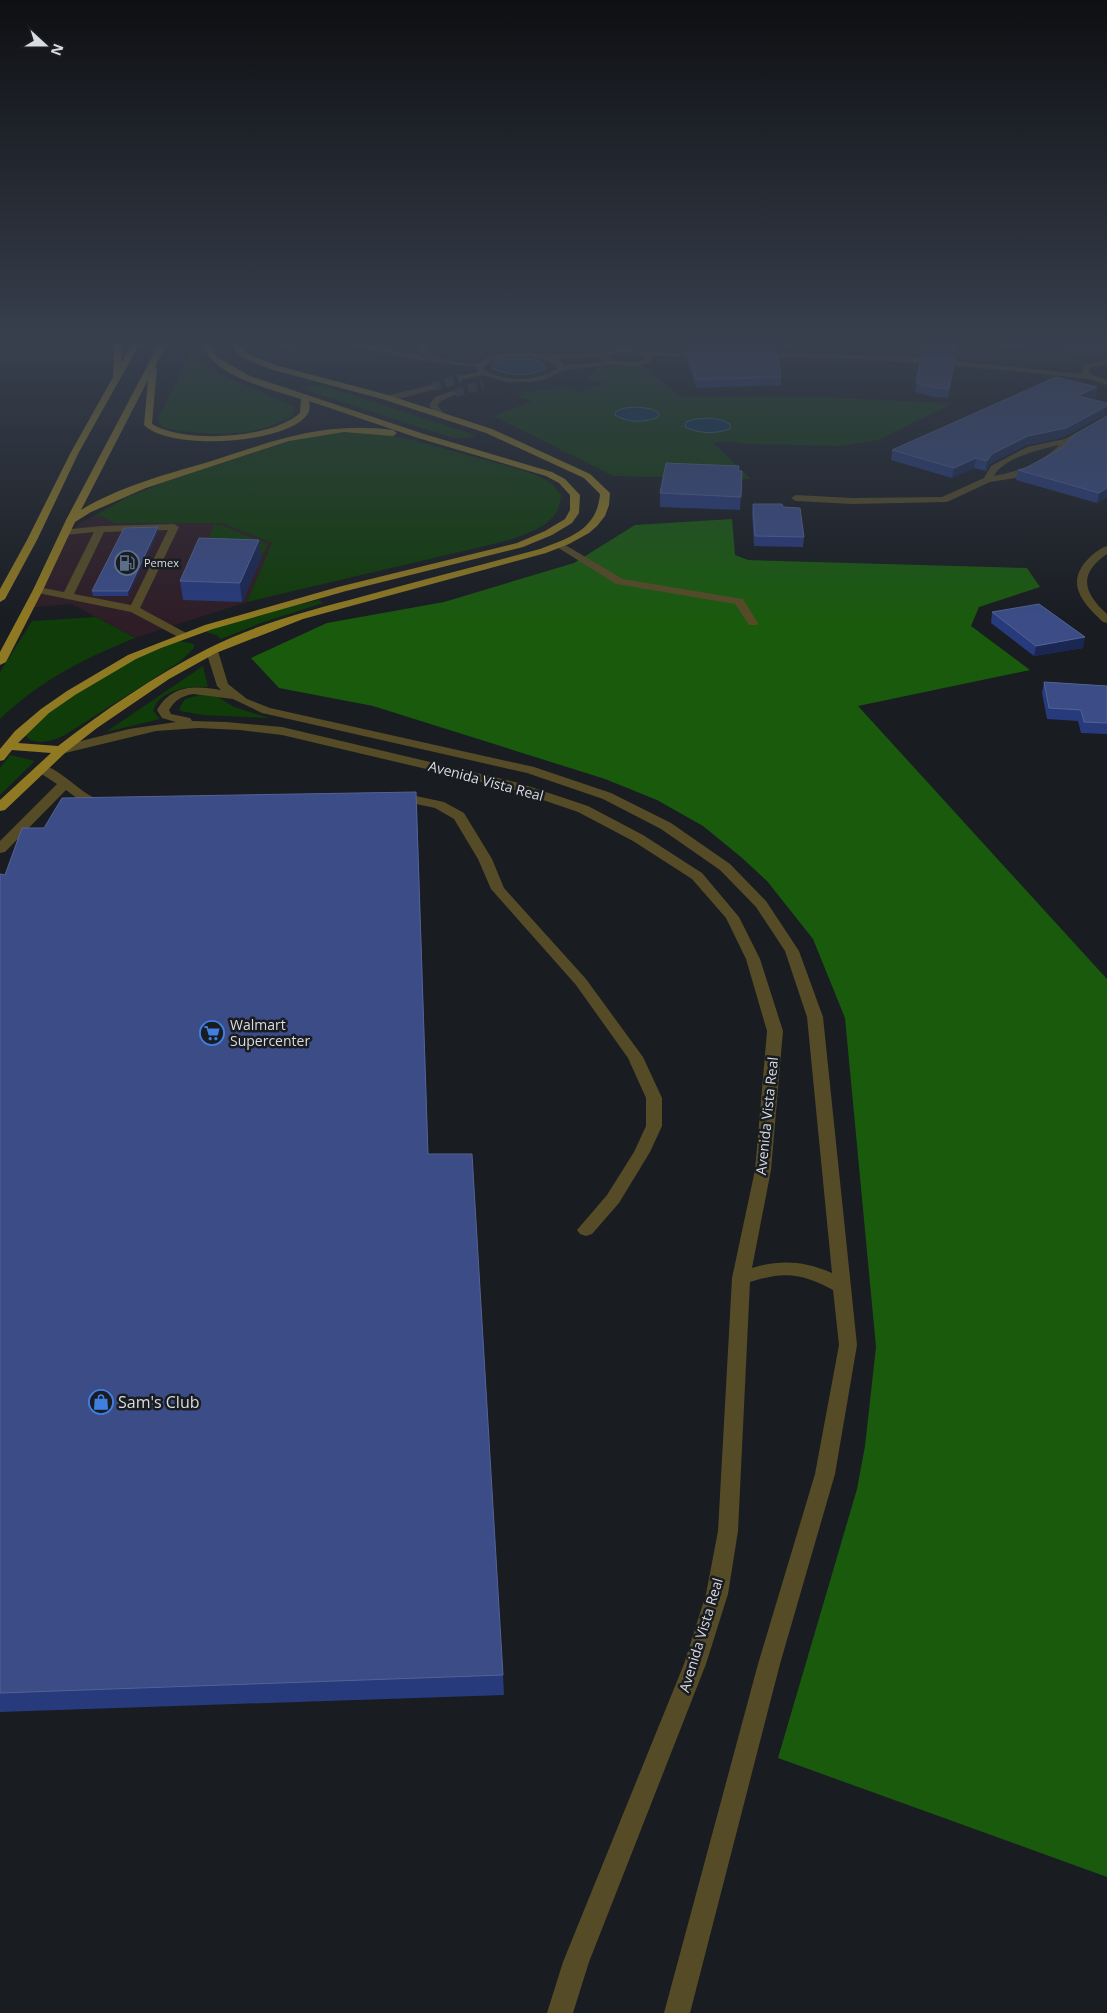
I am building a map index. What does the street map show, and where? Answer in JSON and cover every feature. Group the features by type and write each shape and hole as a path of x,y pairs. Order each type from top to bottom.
{"main road":[{"path":"0,598 32,540 86,434"},
{"path":"0,662 115,434"},
{"path":"174,434 207,438 238,437 254,434"},
{"path":"71,520 107,500 155,482 296,436 308,434"},
{"path":"400,434 421,436"},
{"path":"0,758 25,729 71,693 132,657 184,636 342,589 520,545 546,534 563,524 573,514 575,495 562,481 509,461 415,434"},
{"path":"489,434 489,441"},
{"path":"0,807 61,750 94,725 158,682 212,651 299,617 560,545 592,527 601,516 605,505 605,494 587,476 489,441 458,446"},
{"path":"184,636 212,651"},
{"path":"10,746 61,750"}],"street":[{"path":"988,480 994,468 1030,449 1068,441 1081,434"},
{"path":"796,498 852,501 936,501 957,496 988,480 1018,475 1056,454 1068,441"},
{"path":"65,532 101,528 174,527 134,609"},
{"path":"68,595 101,528"},
{"path":"560,545 620,582 739,601 753,623"},
{"path":"1107,549 1088,564 1081,577 1082,590 1093,608 1107,620"},
{"path":"38,590 134,609 184,636"},
{"name":"Avenida Vista Real","path":"212,651 223,686 239,698 266,711 530,770 607,796 666,826 724,867 761,904 792,951 815,1017 848,1345 824,1474 769,1664 677,2013"},
{"path":"213,724 179,720 166,716 165,704 177,696 195,690 221,693 239,698"},
{"name":"Avenida Vista Real","path":"61,750 154,728 213,724 250,726 282,731 515,786 584,810 638,838 697,876 732,917 753,959 775,1031 763,1170 741,1278 728,1531 717,1594 695,1664 576,1962 560,2013"},
{"path":"41,768 86,799 115,806"},
{"path":"0,849 65,783"},
{"path":"387,801 416,800 438,805 459,816 485,859 498,889 581,982 635,1057 654,1098 654,1126 642,1152 613,1198 586,1230"},
{"path":"741,1278 769,1268 791,1267 817,1272 843,1287"}],"shaded area":[{"path":"94,516 104,517 113,523 222,523 273,543 247,602 135,638 72,604 25,608 62,540 82,522"}],"green space":[{"path":"324,434 381,434 417,442 531,473 553,485 561,495 559,505 556,513 544,525 510,540 247,602 272,543 222,523 113,523 104,517 94,516 128,497 162,483 300,438"},
{"path":"441,434 475,435 469,438 453,438"},
{"path":"530,434 890,434 878,440 838,446 746,444 732,441 713,443 751,479 613,476"},
{"path":"732,519 735,555 748,560 1027,568 1040,587 979,607 971,626 1030,670 858,706 1107,979 1107,1877 778,1758 857,1489 865,1446 876,1347 845,1018 813,939 767,881 741,857 703,826 657,800 605,779 373,706 279,688 251,658 327,623 444,602 574,563 635,525"},
{"path":"214,525 220,525 268,544 261,558 201,557"},
{"path":"319,600 323,603 261,623 221,639 216,635 199,630 261,613"},
{"path":"96,617 135,638 63,672 31,693 0,719 0,672 32,621"},
{"path":"176,640 194,644 194,648 181,661 65,735 49,741 38,742 29,739 25,735 26,730 104,672"},
{"path":"203,666 208,687 184,688 168,693 153,711 160,719 106,732"},
{"path":"200,695 218,697 234,707 269,718 204,715 180,711 180,707 185,699"},
{"path":"10,755 35,761 0,795 0,768"}],"building":[{"path":"928,434 1038,434 1028,436 992,454 987,461 976,458 954,468 892,450"},
{"path":"1107,434 1107,488 1099,493 1018,470 1024,469 1062,448 1074,435"},
{"path":"666,463 739,466 738,471 742,471 741,497 660,493"},
{"path":"753,504 782,504 783,507 800,508 804,537 755,536"},
{"name":"Pemex","path":"158,527 128,591 92,591 124,528"},
{"path":"199,538 259,540 240,583 180,581"},
{"path":"1039,604 1085,637 1036,646 992,612"},
{"path":"1044,682 1107,686 1107,723 1084,722 1081,710 1049,708"},
{"path":"416,792 428,1154 472,1154 503,1675 0,1693 0,874 5,875 22,828 44,828 62,798"}],"place":[{"name":"Pemex","path":"127,563"},
{"name":"Walmart Supercenter","path":"212,1033"},
{"name":"Sam's Club","path":"101,1402"}]}
